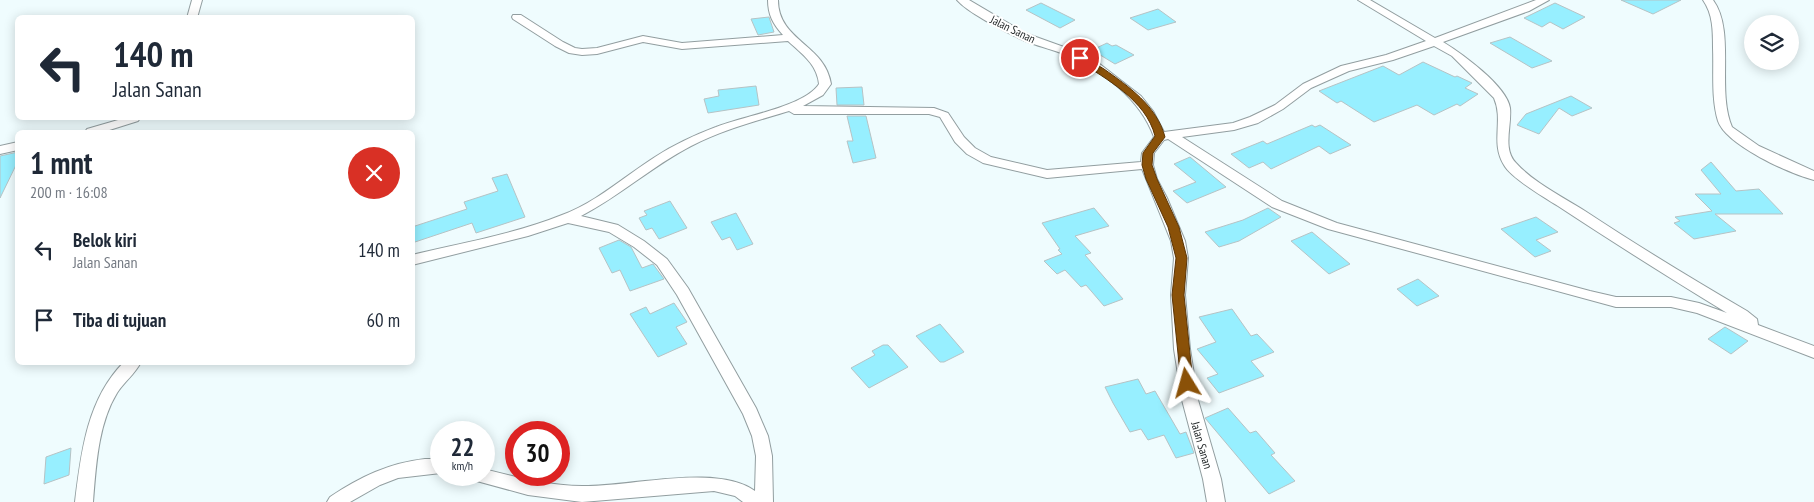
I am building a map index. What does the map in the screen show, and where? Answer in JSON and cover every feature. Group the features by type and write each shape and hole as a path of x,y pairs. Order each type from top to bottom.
{"street":[{"path":"193,15 197,0"},
{"path":"415,259 528,231 568,218 605,198 687,143 723,128 806,102 819,93 825,84 823,73 816,61 779,23 774,12 773,0"},
{"name":"Jalan Sanan","path":"962,0 977,11 1022,36 1069,52 1100,70 1125,88 1143,105 1165,136"},
{"path":"1363,0 1464,59 1500,98 1504,107 1503,151 1510,165 1538,187 1647,258 1742,315 1764,333"},
{"path":"783,110 930,110 944,116 952,125 959,139 971,151 987,160 1047,174 1147,165 1148,153 1165,136 1234,126 1254,120 1279,107 1307,86 1345,68 1389,58 1544,0"},
{"path":"1708,0 1715,12 1717,23 1720,104 1727,127 1743,142 1814,176"},
{"path":"517,17 559,44 573,51 582,52 597,51 643,39 682,46 749,42 791,37"},
{"path":"98,130 129,120"},
{"path":"1165,136 1262,196 1292,212 1309,218 1590,296 1616,302 1671,302 1699,308 1814,352"},
{"path":"0,150 15,147"},
{"name":"Jalan Sanan","path":"1147,165 1151,179 1161,198 1178,241 1181,258 1178,295 1183,357 1190,400 1212,479 1216,502"},
{"path":"568,218 613,228 639,244 662,262 683,292 750,413 760,436 764,456 764,502"},
{"path":"84,502 90,451 106,399 130,365"},
{"path":"336,502 382,475 415,466 430,466"},
{"path":"495,479 528,488 582,494 714,484 739,488 756,502"}],"building":[{"path":"1621,0 1681,0 1653,14"},
{"path":"1041,3 1075,20 1060,28 1026,10"},
{"path":"1555,3 1585,17 1563,29 1550,22 1542,27 1524,18"},
{"path":"1158,9 1176,22 1148,30 1130,18"},
{"path":"769,17 774,32 758,35 751,19"},
{"path":"1510,37 1552,61 1532,68 1490,43"},
{"path":"1107,43 1112,46 1116,45 1134,55 1115,64 1092,50"},
{"path":"1423,62 1472,83 1465,88 1478,94 1460,106 1457,104 1434,115 1417,105 1374,122 1341,101 1337,103 1319,91 1383,66 1399,75"},
{"path":"756,86 759,105 708,113 704,99 719,96 718,90"},
{"path":"862,87 864,105 837,105 836,88"},
{"path":"1571,96 1592,108 1572,116 1559,108 1539,134 1517,125 1526,114"},
{"path":"847,116 866,116 876,158 853,163 847,141 853,141"},
{"path":"1312,125 1315,127 1320,125 1351,145 1330,154 1319,146 1271,169 1263,162 1249,168 1231,154 1263,141 1267,144"},
{"path":"15,153 15,167 0,198 0,156"},
{"path":"1190,157 1226,187 1187,203 1173,191 1196,182 1174,164"},
{"path":"1711,162 1736,191 1759,189 1783,214 1715,214 1736,231 1694,239 1674,223 1680,221 1675,217 1712,211 1695,194 1721,194 1701,170"},
{"path":"507,174 525,217 476,233 472,223 415,242 415,226 467,209 464,202 498,191 492,178"},
{"path":"670,201 687,228 659,239 652,228 646,230 639,218 647,215 644,211"},
{"path":"1094,208 1109,226 1075,236 1091,253 1085,255 1123,299 1104,306 1086,285 1081,287 1065,270 1057,274 1044,261 1062,254 1042,223"},
{"path":"1268,208 1281,217 1239,241 1219,247 1205,232 1243,220"},
{"path":"736,213 753,244 737,250 730,237 722,240 711,222"},
{"path":"1536,217 1558,232 1536,240 1551,251 1535,257 1501,229"},
{"path":"1312,232 1350,264 1329,274 1291,241"},
{"path":"619,240 631,247 642,268 653,264 664,279 630,291 620,270 612,273 599,248"},
{"path":"1418,279 1439,296 1417,306 1397,289"},
{"path":"674,303 687,322 676,327 687,344 658,357 630,314 646,307 650,314"},
{"path":"1232,309 1251,336 1257,334 1274,352 1251,361 1264,376 1219,393 1207,378 1218,374 1197,349 1216,342 1199,317"},
{"path":"940,324 964,352 944,362 940,362 916,336"},
{"path":"1725,327 1748,341 1731,354 1708,339"},
{"path":"883,345 888,345 908,367 869,388 851,368 875,355 872,351"},
{"path":"1138,379 1146,394 1155,391 1180,434 1186,432 1194,453 1176,458 1164,435 1148,440 1141,429 1130,432 1105,387"},
{"path":"1228,408 1250,433 1256,431 1275,453 1271,455 1295,481 1269,494 1205,418"},
{"path":"71,448 69,475 44,484 46,457"}],"route":[{"path":"1080,58 1125,88 1143,105 1155,122 1158,130 1160,137 1148,153 1147,165 1151,179 1174,227 1178,241 1181,258 1178,295 1182,349 1187,383"}]}
